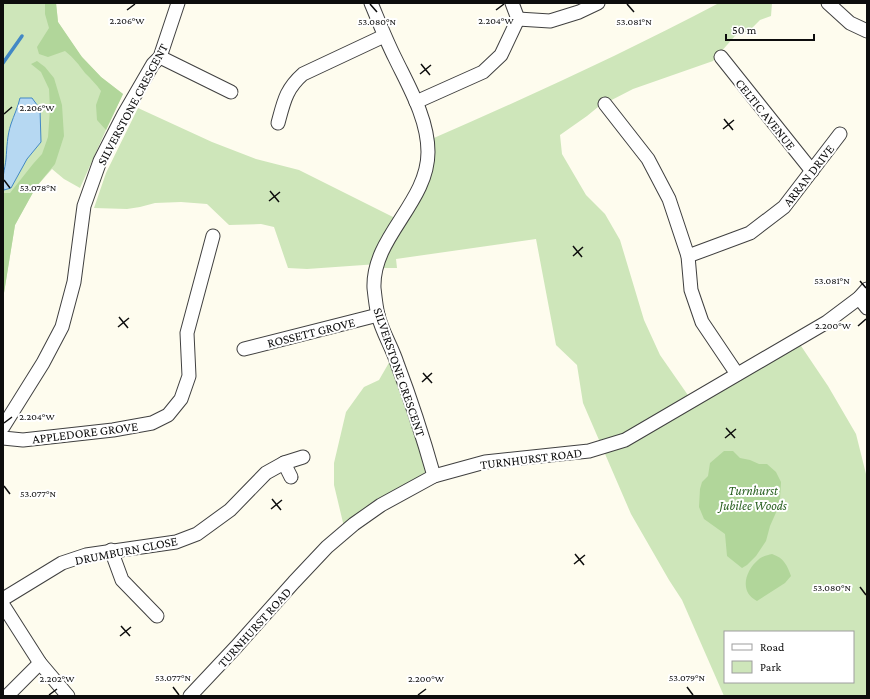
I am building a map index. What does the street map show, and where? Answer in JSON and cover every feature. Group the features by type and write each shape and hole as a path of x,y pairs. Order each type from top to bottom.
{"street":[{"name":"SILVERSTONE CRESCENT","path":"3,427 43,363 62,327 74,282 84,206 104,154 150,70 160,57 178,3"},
{"name":"SILVERSTONE CRESCENT","path":"371,3 384,36 416,102 427,136 427,162 416,193 386,244 378,262 374,288 378,315 414,410 434,476"},
{"path":"416,102 483,72 501,55 518,19 512,3"},
{"path":"518,19 550,21 579,12 598,3"},
{"path":"828,3 850,23 867,31"},
{"path":"278,123 286,95 294,83 303,74 384,36"},
{"path":"160,57 231,92"},
{"name":"CELTIC AVENUE","path":"720,57 812,171"},
{"path":"605,104 648,159 669,200 688,256 691,290 702,322 738,374"},
{"name":"ARRAN DRIVE","path":"688,256 750,233 784,207 840,134"},
{"name":"APPLEDORE GROVE","path":"3,438 23,440 113,430 152,423 168,415 181,399 189,376 186,333 213,236"},
{"path":"863,293 867,308"},
{"name":"TURNHURST ROAD","path":"190,696 251,631 294,582 335,540 354,524 381,505 434,476 485,462 589,451 625,440 827,322 863,293"},
{"name":"ROSSETT GROVE","path":"244,349 378,315"},
{"name":"DRUMBURN CLOSE","path":"3,599 62,563 86,555 111,550 176,542 197,534 230,510 266,473 284,463 303,457"},
{"path":"284,463 291,478"},
{"path":"111,550 122,580 157,616"},
{"path":"3,605 40,663 68,696"},
{"path":"7,696 40,663"}],"green space":[{"path":"3,3 56,3 58,22 80,55 101,77 123,94 80,188 64,179 52,169 36,187 15,225 3,299"},
{"path":"45,3 56,3 58,22 82,57 101,77 123,94 106,130 97,120 96,105 101,91 71,56 65,51 48,57 39,54 37,47 49,28 45,14"},
{"name":"Turnhurst Jubilee Woods","path":"719,3 772,3 771,16 760,20 747,33 741,29 713,61 633,89 598,107 560,135 562,154 586,195 605,214 620,240 644,320 660,355 692,401 797,340 828,386 856,434 867,478 867,696 724,696 682,600 631,514 583,403 577,365 556,345 536,239 396,259 397,268 376,268 378,264 307,269 288,268 274,227 261,224 229,225 207,204 181,202 155,203 127,209 94,208 106,173 138,108 212,142 256,159 299,170 399,220 416,193 427,141 574,75"},
{"path":"37,61 45,67 54,78 62,105 64,136 55,164 36,187 15,225 3,299 3,193 10,193 42,154 48,137 50,109 49,89 41,72 31,64"},
{"path":"394,354 434,476 345,531 334,485 334,463 346,412 364,387 379,380"},
{"name":"Turnhurst Jubilee Woods","path":"724,451 733,451 740,458 759,464 767,464 776,472 781,482 778,508 770,526 766,541 756,556 742,568 727,556 725,534 704,519 699,507 700,489 702,482 708,476 710,463"},
{"path":"772,554 784,562 791,576 785,583 757,601 751,597 746,587 747,575 758,560"}],"water":[{"path":"20,98 32,98 40,109 41,142 27,159 11,188 4,190 3,178 7,142 11,124"}],"waterway":[{"path":"3,63 22,36"}]}
